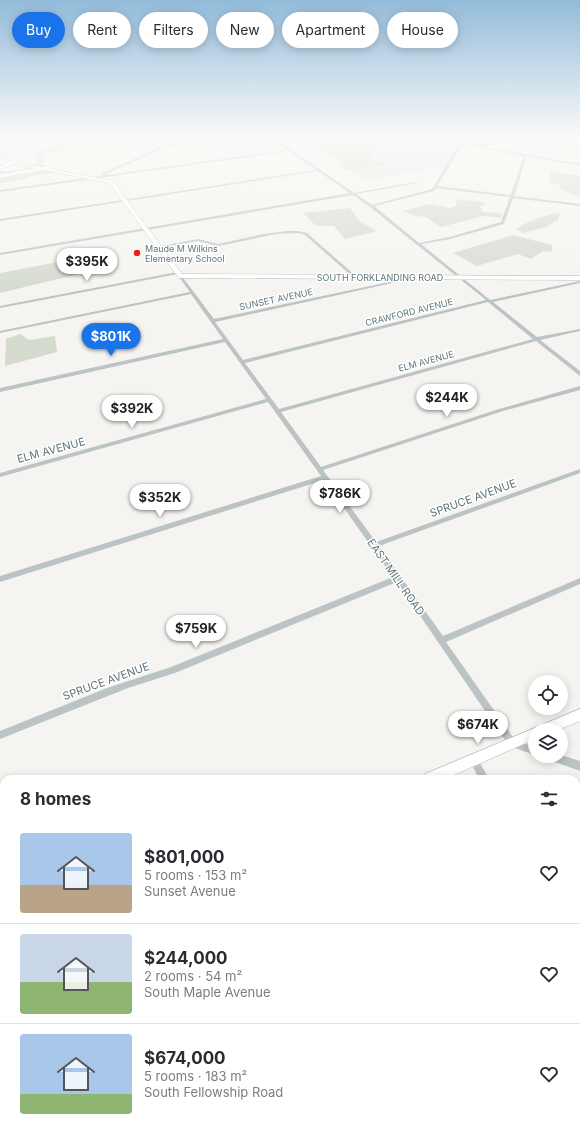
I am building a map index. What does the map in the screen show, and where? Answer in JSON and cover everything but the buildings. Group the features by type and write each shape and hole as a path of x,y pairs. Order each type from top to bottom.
{"street":[{"path":"117,190 178,275"},
{"path":"0,220 190,190"},
{"path":"347,190 371,206 580,374"},
{"path":"0,254 377,190"},
{"path":"371,206 432,190"},
{"path":"457,190 580,205"},
{"path":"417,244 450,238 503,223 514,190"},
{"path":"158,247 198,240 204,240 218,245 283,233 299,232 306,234 355,277"},
{"name":"SOUTH FORKLANDING ROAD","path":"0,307 178,275 413,278 580,278"},
{"name":"EAST MILL ROAD","path":"178,275 213,321 398,578 512,743"},
{"name":"SUNSET AVENUE","path":"213,321 413,278"},
{"name":"CRAWFORD AVENUE","path":"242,362 489,301 580,282"},
{"path":"0,332 192,293"},
{"name":"ELM AVENUE","path":"277,411 537,339 580,330"},
{"path":"0,390 226,340"},
{"path":"320,469 502,410 580,388"},
{"name":"ELM AVENUE","path":"0,474 269,400"},
{"name":"SPRUCE AVENUE","path":"374,545 580,471"},
{"path":"0,579 325,477"},
{"name":"SPRUCE AVENUE","path":"0,735 97,696 151,676 172,670 398,578"},
{"path":"442,640 580,581"},
{"path":"560,723 580,715"},
{"path":"440,775 528,736"},
{"path":"512,743 528,749"},
{"path":"474,761 482,775"},
{"path":"568,762 580,766"}],"shaded area":[{"path":"561,190 580,190 580,196"},
{"path":"457,199 487,203 480,207 483,212 501,213 501,218 483,216 441,227 426,217 416,216 403,211 430,204 450,208 456,206"},
{"path":"350,208 360,222 377,231 345,239 334,226 316,226 303,213"},
{"path":"560,213 558,220 546,227 523,233 516,229 537,218"},
{"path":"513,235 552,245 552,252 543,251 531,259 518,254 477,266 453,253"},
{"path":"74,259 83,273 0,293 0,273"},
{"path":"20,334 29,340 55,336 57,352 5,366 6,339"}],"place":[{"name":"Maude M Wilkins Elementary School","path":"137,253"}]}
